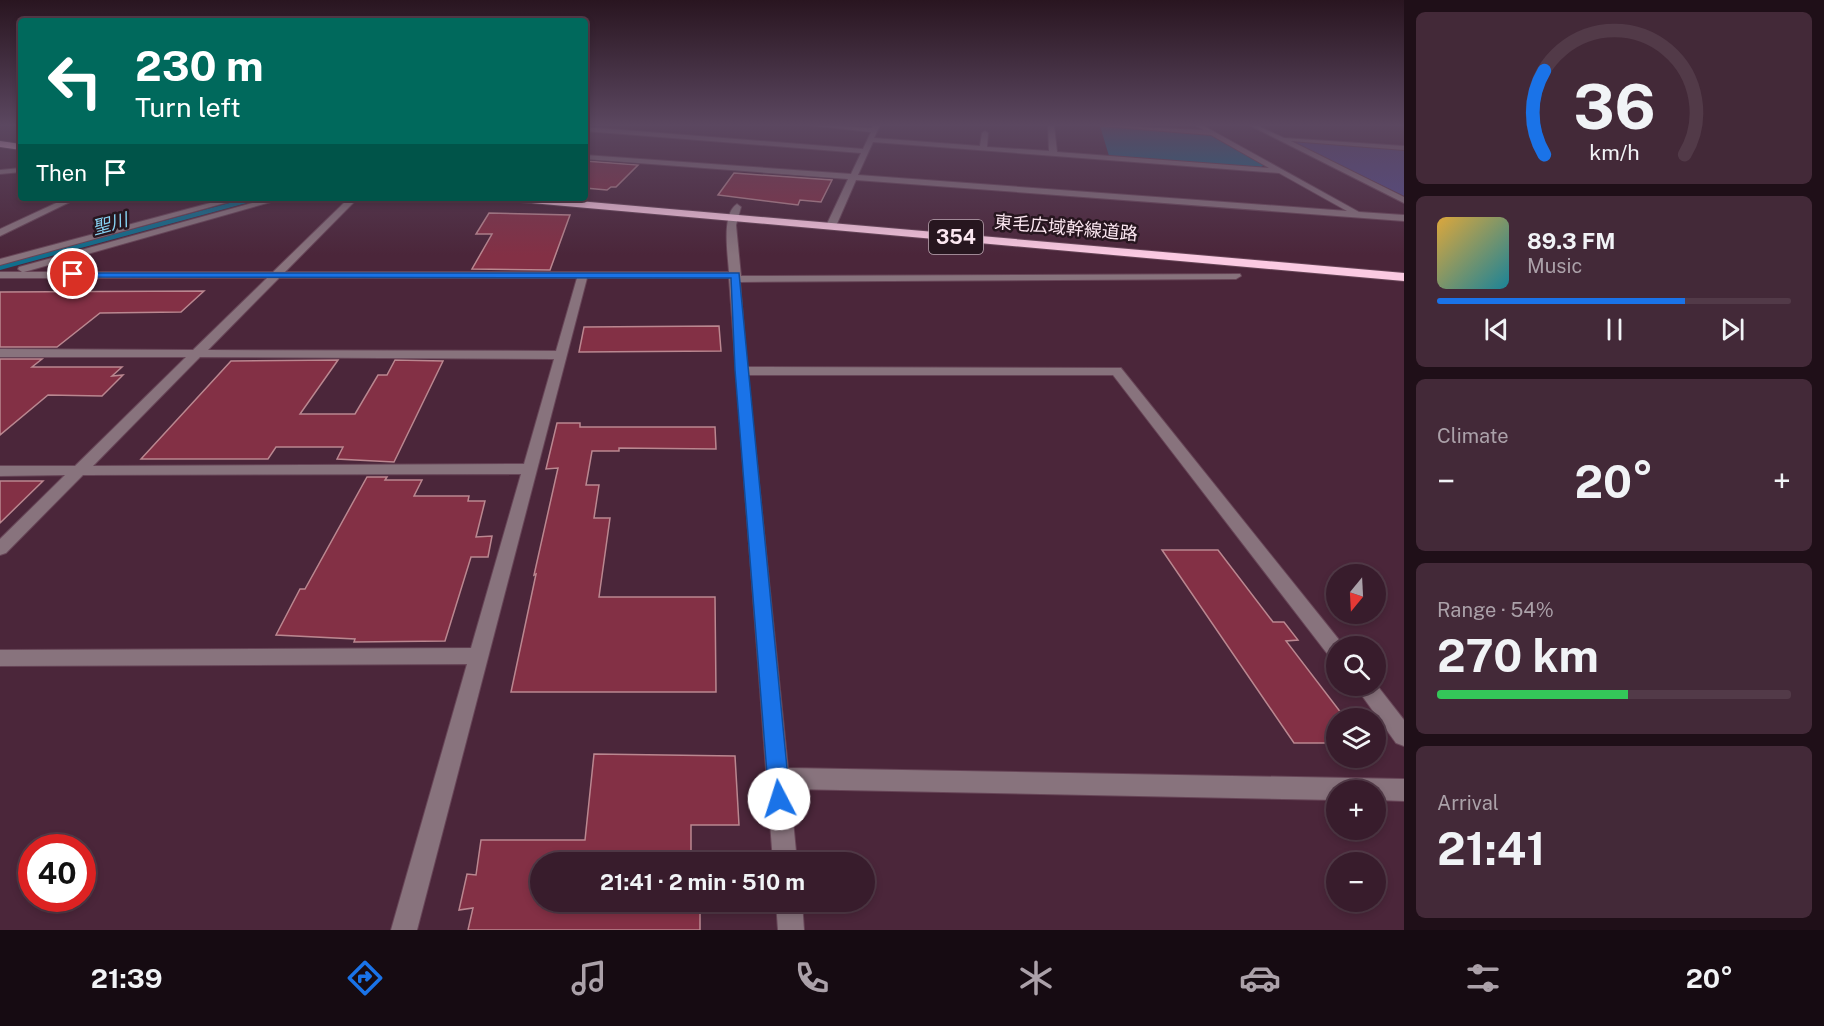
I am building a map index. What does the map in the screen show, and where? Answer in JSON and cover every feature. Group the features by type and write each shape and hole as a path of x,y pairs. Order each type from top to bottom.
{"highway":[{"name":"東毛広域幹線道路","path":"588,194 735,213"},
{"name":"東毛広域幹線道路","path":"554,201 1404,265"},
{"name":"東毛広域幹線道路","path":"832,221 1404,277"}],"street":[{"path":"743,168 1404,218"},
{"path":"832,221 856,168"},
{"path":"1247,168 1282,171"},
{"path":"1277,168 1359,215"},
{"path":"1340,168 1404,200"},
{"path":"0,172 18,170"},
{"path":"0,233 68,201"},
{"path":"0,262 228,201"},
{"path":"2,275 270,201"},
{"path":"0,549 351,201"},
{"path":"735,213 741,370 784,852"},
{"path":"404,930 583,274"},
{"path":"2,275 1236,276"},
{"path":"0,354 562,356"},
{"path":"741,370 1117,371 1326,637"},
{"path":"0,471 531,469"},
{"path":"0,658 479,656"},
{"path":"1373,696 1404,736"},
{"path":"777,778 1404,790"},
{"path":"790,912 791,930"}],"shaded area":[{"path":"1347,168 1404,168 1404,196"}],"water":[{"path":"237,201 254,201 0,270 0,265"}],"building":[{"path":"588,168 635,168 616,187 607,190 588,188"},
{"path":"734,173 832,180 821,202 800,200 798,205 718,195"},
{"path":"489,213 570,215 550,270 472,269 492,234 476,234"},
{"path":"204,291 181,312 100,313 57,347 0,347 0,292"},
{"path":"719,326 721,351 579,352 584,327"},
{"path":"0,359 42,359 32,367 122,367 112,376 123,375 102,396 48,395 0,435"},
{"path":"338,360 300,414 355,414 378,375 387,375 395,360 443,361 394,462 337,459 343,447 276,447 268,459 141,459 231,361"},
{"path":"557,423 580,423 580,427 715,427 716,449 619,448 619,451 592,451 586,485 599,485 594,518 610,518 599,597 715,597 716,692 511,692 558,468 546,469"},
{"path":"367,477 387,477 385,480 422,480 414,496 469,496 468,501 485,501 476,537 492,536 488,557 471,557 445,641 354,642 355,639 276,635 300,589 305,589"},
{"path":"0,481 43,481 0,523"},
{"path":"1162,550 1218,550 1273,622 1284,622 1298,640 1286,641 1337,708 1326,708 1326,743 1294,743"},
{"path":"594,754 735,756 739,825 691,825 691,852 530,852 530,912 700,912 700,930 468,930 473,908 459,910 467,874 476,875 481,840 585,840"}],"route":[{"path":"73,274 736,275 741,370 779,799"}],"water label":[{"name":"聖川","path":"110,224"}]}
